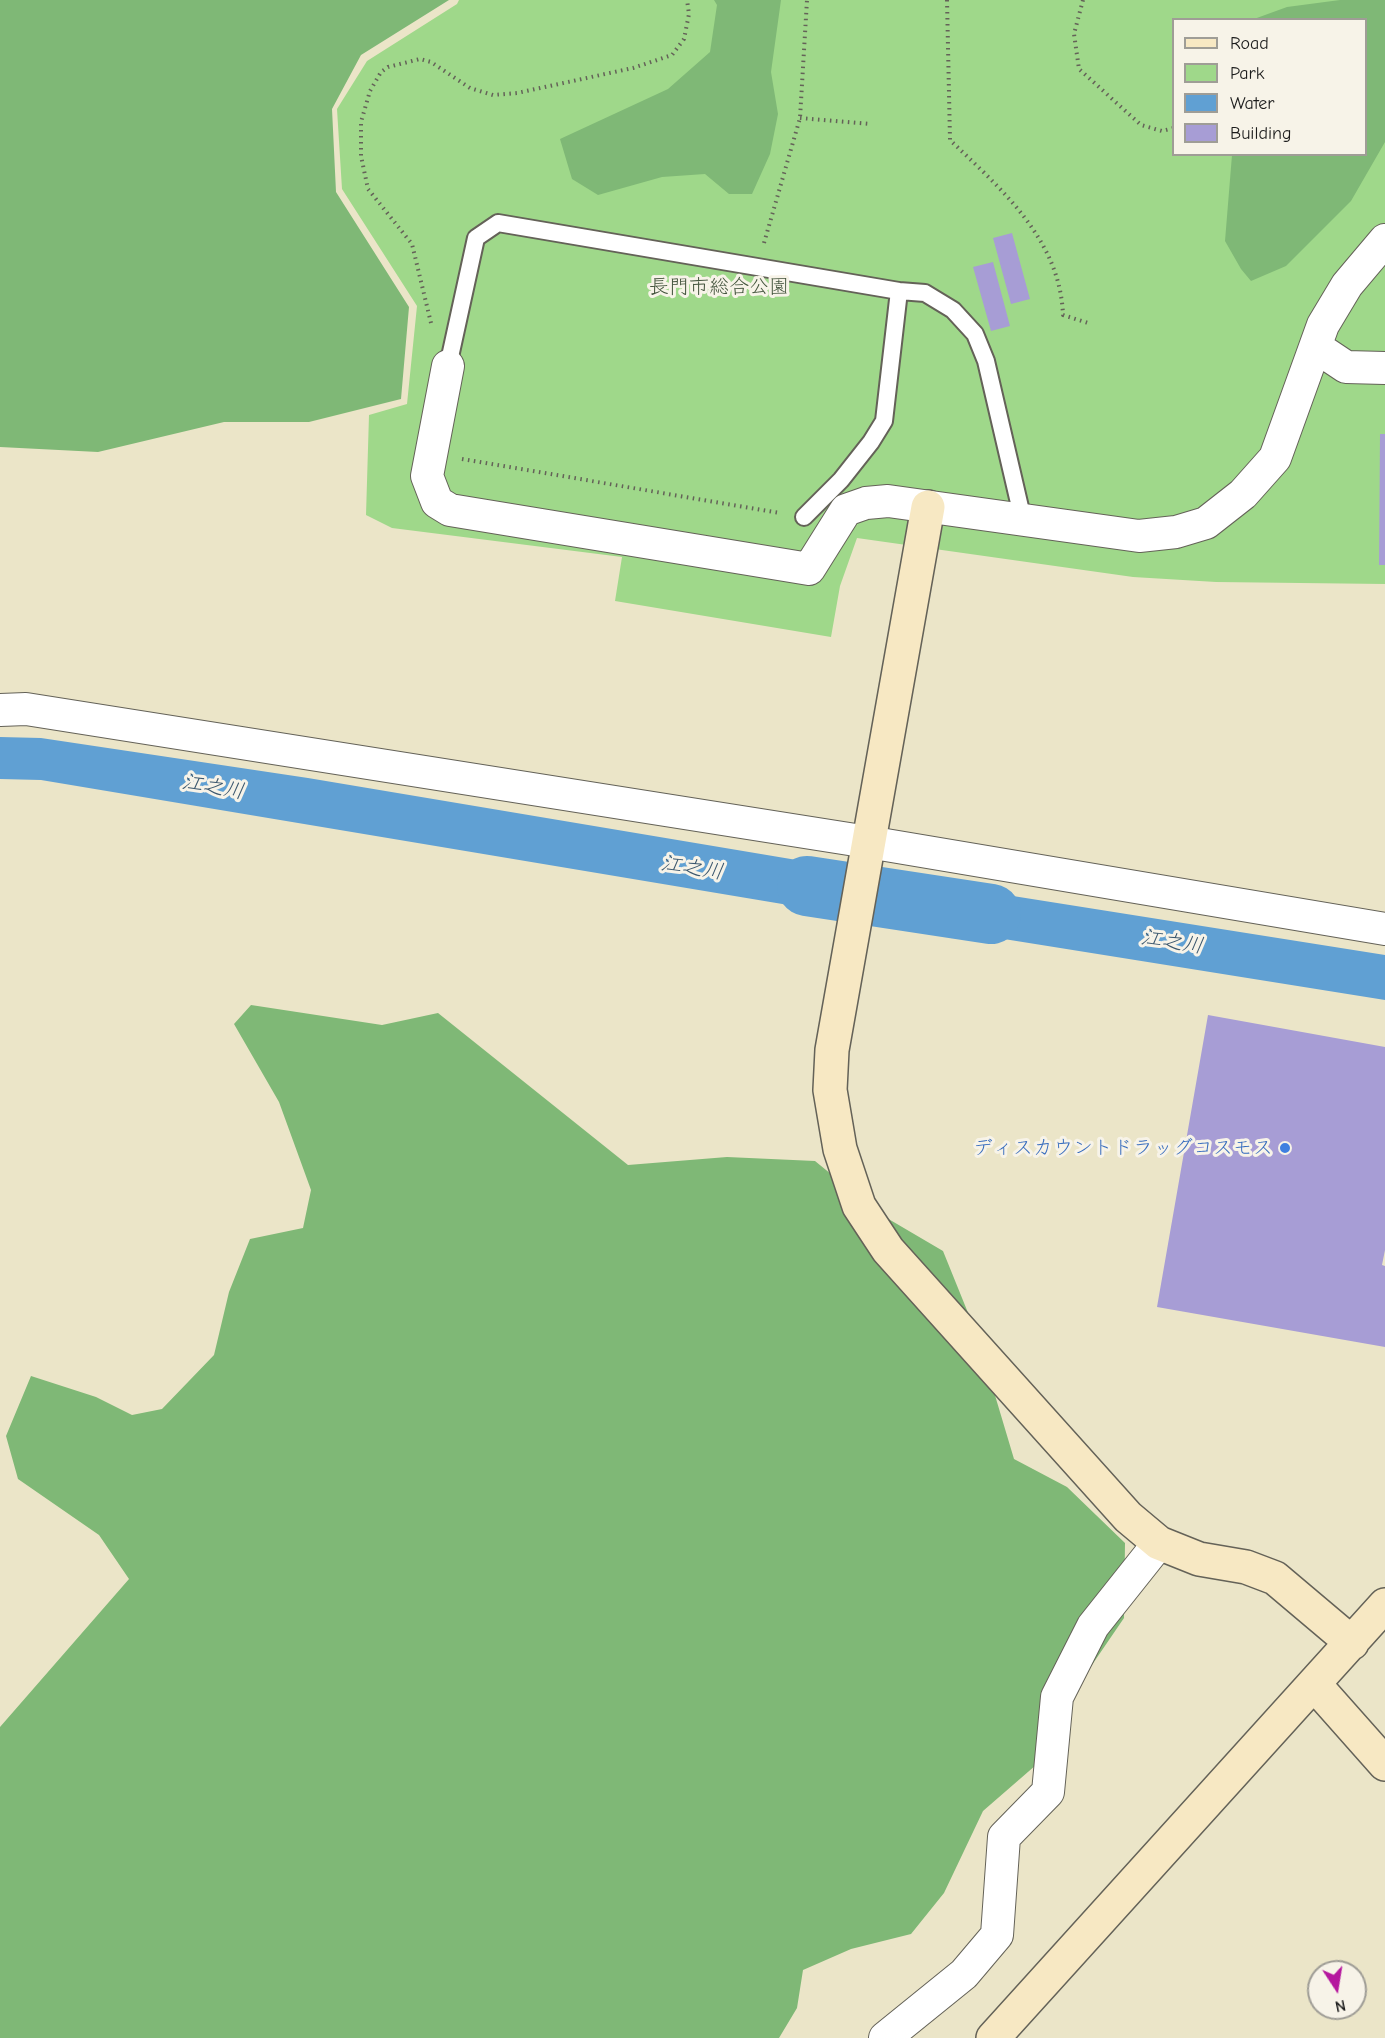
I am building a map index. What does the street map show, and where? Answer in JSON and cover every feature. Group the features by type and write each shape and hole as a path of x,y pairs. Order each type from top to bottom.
{"street":[{"path":"447,373 427,476 437,502 450,510 809,568 846,510 866,503 888,501 1139,536 1176,532 1206,523 1243,494 1275,458 1323,325 1347,285 1385,240"},
{"path":"1316,347 1346,367 1385,368"},
{"path":"928,507 832,1050 830,1090 840,1149 859,1206 888,1250 1128,1517 1160,1543 1199,1559 1246,1567 1275,1578 1352,1643"},
{"path":"0,710 38,711 868,842 1385,929"},
{"path":"885,2038 964,1974 997,1935 1004,1837 1048,1792 1057,1698 1093,1626 1160,1543"},
{"path":"993,2038 1385,1605"},
{"path":"1315,1685 1385,1764"}],"lane":[{"path":"447,373 476,238 498,224 898,291 925,293 953,310 975,334 986,362 1023,520"},
{"path":"804,517 841,480 871,442 884,421 898,291"}],"path":[{"path":"447,373 412,244 368,189 361,156 361,122 370,92 381,72 388,67 420,59 431,62 470,88 493,94 517,93 633,68 672,55 684,39 689,14 687,0"},
{"path":"762,249 800,118 807,0"},
{"path":"947,0 950,140 1020,211 1041,238 1055,271 1063,298 1064,315 1088,323"},
{"path":"1083,0 1074,34 1079,69 1141,125 1162,131 1172,128"},
{"path":"800,118 870,124"},
{"path":"459,458 804,517"}],"green space":[{"path":"0,0 449,0 361,55 332,109 336,192 409,307 401,399 309,422 224,422 98,452 0,447"},
{"name":"長門市総合公園","path":"459,0 1385,0 1385,584 1216,582 1133,577 857,538 840,586 831,637 615,601 622,557 392,528 366,515 369,415 407,404 417,306 342,189 337,109 367,61 457,4"},
{"path":"714,0 781,0 771,72 778,114 770,154 752,194 729,194 705,174 662,177 598,195 572,179 560,139 668,89 710,52 717,5"},
{"path":"1340,0 1385,0 1385,142 1351,201 1286,266 1251,281 1241,269 1225,241 1232,156 1367,156 1367,18 1257,18 1287,7"},
{"path":"251,1005 382,1025 438,1013 628,1165 727,1157 815,1161 880,1214 943,1251 977,1335 1014,1459 1067,1487 1125,1543 1124,1618 1068,1700 1036,1765 983,1811 944,1893 911,1934 851,1949 803,1970 797,2008 779,2038 0,2038 0,1727 129,1579 99,1535 18,1479 6,1436 31,1376 96,1397 132,1415 162,1409 214,1355 229,1292 250,1239 303,1228 311,1190 279,1102 234,1024"}],"water":[{"path":"0,737 41,738 308,778 892,876 884,921 41,780 0,779"},
{"path":"912,880 1385,955 1385,1000 904,923"}],"building":[{"path":"1012,233 1030,299 1011,304 993,238"},
{"path":"993,262 1010,326 991,331 973,267"},
{"path":"1380,434 1385,434 1385,565 1379,565"},
{"name":"ディスカウントドラッグコスモス","path":"1208,1015 1385,1047 1385,1250 1382,1265 1385,1266 1385,1347 1157,1307"}],"waterway":[{"name":"江之川","path":"807,886 991,914"}],"place":[{"name":"ディスカウントドラッグコスモス","path":"1285,1148"}]}
